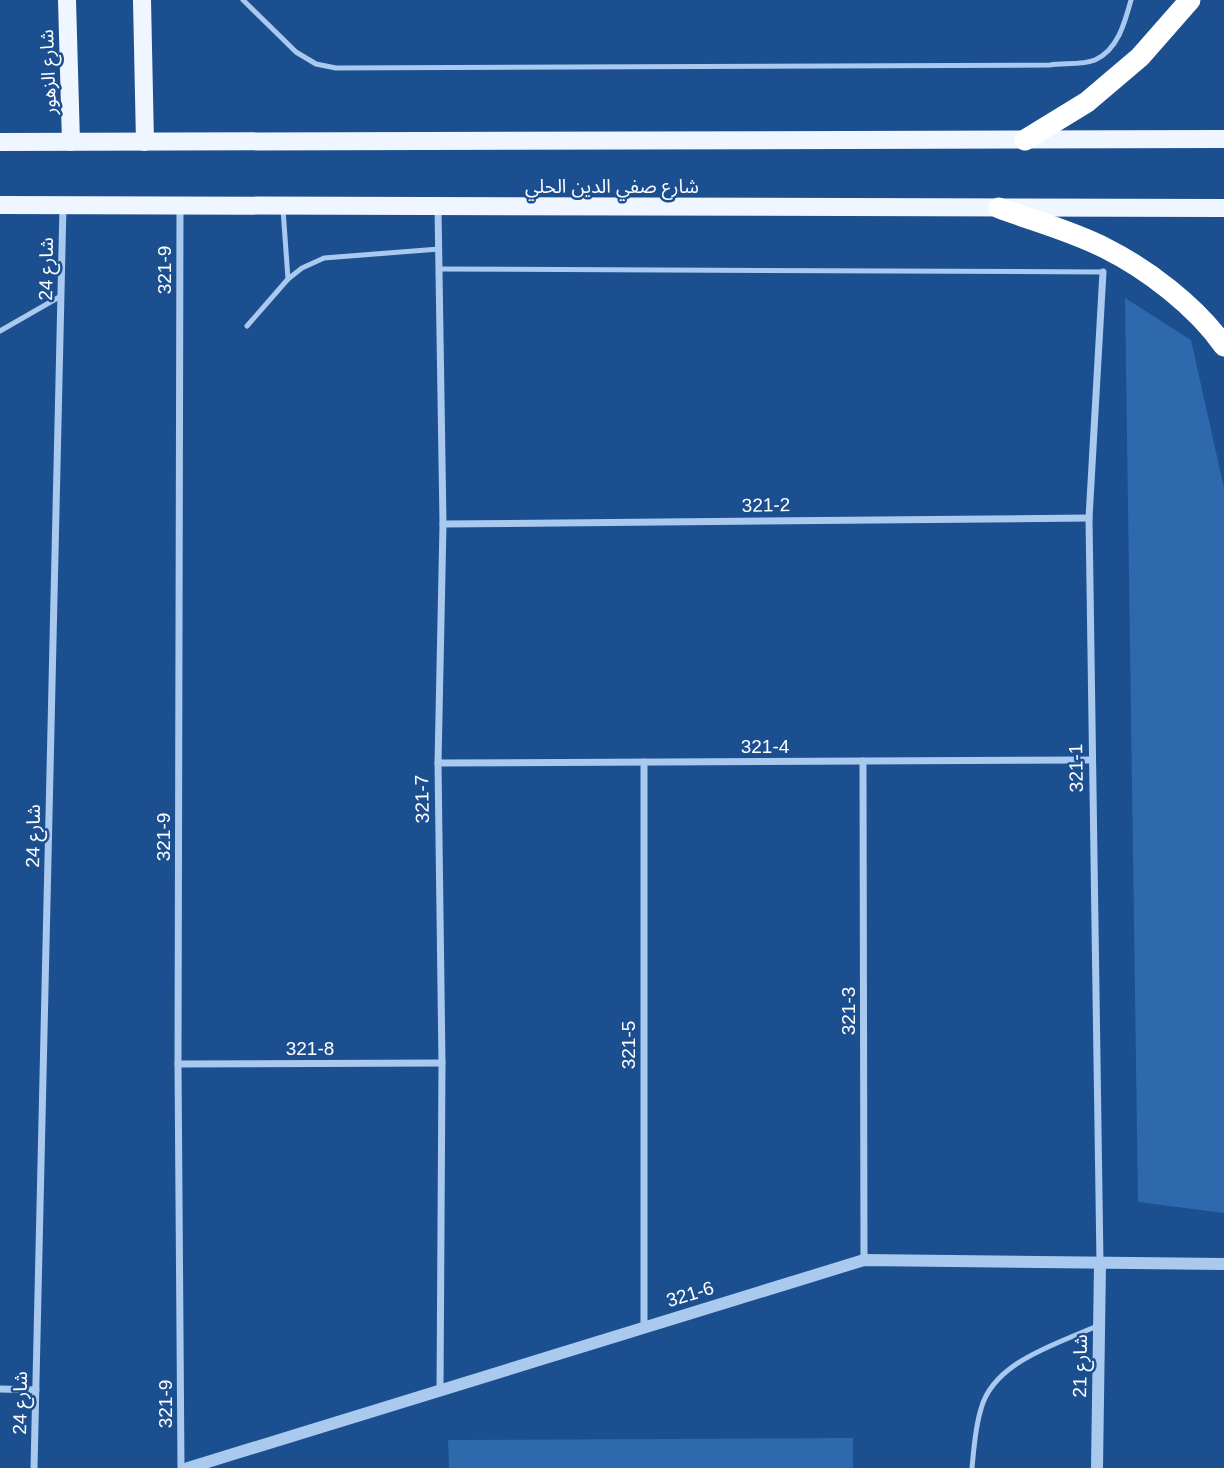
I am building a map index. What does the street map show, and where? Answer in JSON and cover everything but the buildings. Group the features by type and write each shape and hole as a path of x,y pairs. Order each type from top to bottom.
{"highway":[{"path":"1025,139 1087,102 1140,57 1190,0"},
{"path":"999,208 1104,247 1164,285 1215,333 1224,346"}],"main road":[{"name":"شارع الزهور","path":"67,0 71,142"},
{"path":"142,0 145,142"},
{"path":"0,142 1224,139"},
{"name":"شارع صفي الدين الحلي","path":"0,205 1224,208"}],"street":[{"name":"شارع 24","path":"34,1468 63,205"},
{"name":"321-9","path":"180,205 178,1064 181,1468"},
{"name":"321-7","path":"438,206 443,524 438,763 442,1063 440,1391"},
{"name":"321-1","path":"1100,1264 1089,518 1103,272"},
{"name":"321-2","path":"443,524 1089,518"},
{"name":"321-4","path":"438,763 1092,760"},
{"name":"321-3","path":"863,761 864,1260"},
{"name":"321-5","path":"644,762 644,1328"},
{"name":"321-8","path":"178,1064 442,1063"},
{"name":"321-6","path":"188,1468 864,1260 1222,1266"},
{"name":"شارع 21","path":"1097,1468 1100,1264"},
{"path":"0,1389 36,1390"}],"lane":[{"path":"243,0 296,52 316,64 336,68 1050,65 1094,60 1111,48 1123,27 1131,0"},
{"path":"282,206 288,279"},
{"path":"247,326 288,279 302,268 324,258 439,249"},
{"path":"439,269 1103,272"},
{"path":"0,331 61,296"},
{"path":"972,1468 981,1406 992,1387 1010,1366 1099,1325"}],"shaded area":[{"path":"1125,298 1191,340 1224,488 1224,1213 1138,1202"},
{"path":"853,1438 853,1468 449,1468 448,1440"}]}
